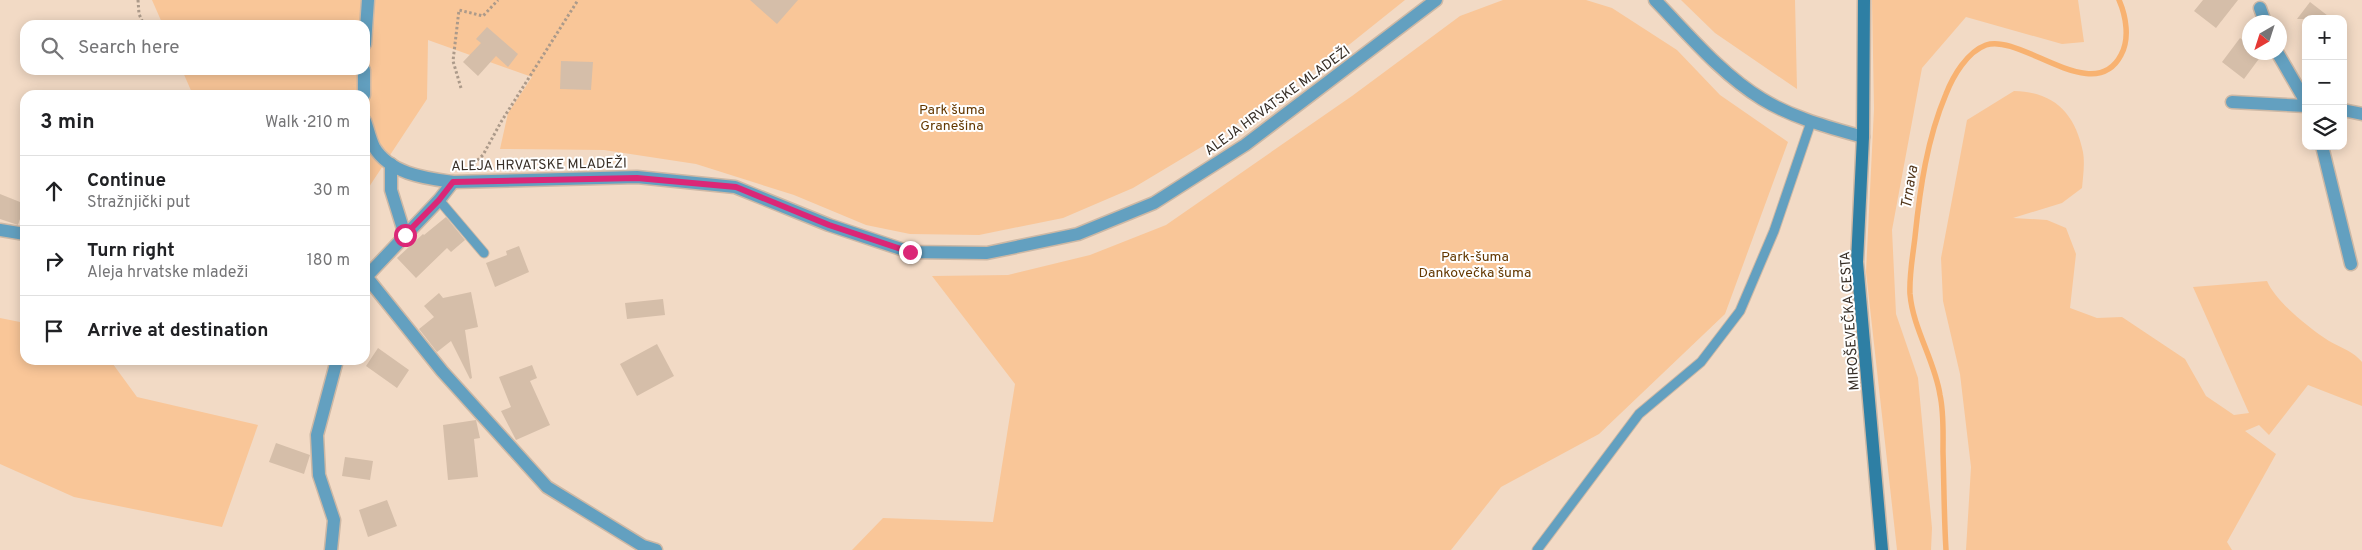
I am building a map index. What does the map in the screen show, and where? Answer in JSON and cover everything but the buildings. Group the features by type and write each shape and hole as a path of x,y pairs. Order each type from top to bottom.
{"main road":[{"name":"MIROŠEVEČKA CESTA","path":"1864,0 1863,137 1858,262 1882,550"}],"street":[{"path":"367,20 368,0"},
{"name":"ALEJA HRVATSKE MLADEŽI","path":"370,135 374,147 391,164 408,173 453,182 637,178 736,187 829,225 910,252 987,253 1078,234 1154,203 1246,145 1436,0"},
{"path":"1655,0 1713,61 1762,99 1811,122 1863,137"},
{"path":"2260,8 2262,15"},
{"path":"2281,60 2302,97"},
{"path":"364,75 364,90"},
{"path":"2232,102 2302,104"},
{"path":"2347,111 2362,114"},
{"path":"2323,150 2351,264"},
{"path":"391,164 391,190 405,235"},
{"path":"370,272 439,200 453,182"},
{"path":"0,230 20,233"},
{"path":"370,281 442,372 547,487 636,541 656,550"},
{"path":"332,550 334,520 320,475 317,435 336,365"}],"lane":[{"path":"1536,550 1639,414 1701,362 1740,311 1774,231 1811,122"},
{"path":"439,200 484,252"}],"path":[{"path":"138,0 139,14 142,20"},
{"path":"461,88 453,60 459,10 483,16 498,0"},
{"path":"453,182 483,155 501,122 578,0"}],"green space":[{"name":"Park šuma Granešina","path":"152,0 1405,0 1350,44 1218,137 1133,188 1063,218 979,235 910,234 866,225 794,195 696,164 604,150 500,149 508,113 532,77 428,40 427,99 370,185 370,90 191,90 184,75 370,75 370,20 161,20"},
{"name":"Park-šuma Dankovečka šuma","path":"1503,0 1586,0 1612,8 1677,50 1720,95 1788,142 1725,314 1599,434 1501,487 1451,550 852,550 883,518 993,522 1015,384 932,276 1008,275 1090,255 1166,225 1352,96 1460,16"},
{"path":"1681,0 1795,0 1797,89 1715,33"},
{"path":"1872,0 2078,0 2084,42 2062,44 1966,17 1922,68 1892,230 1896,314 1918,378 1932,528 1931,550 1897,550 1866,272 1874,109"},
{"path":"2014,91 2041,95 2060,107 2074,126 2083,152 2082,188 2062,203 2013,218 2047,220 2066,228 2076,254 2070,308 2097,318 2122,317 2185,359 2206,396 2234,415 2249,413 2193,287 2267,281 2285,306 2303,322 2329,341 2359,358 2362,362 2362,406 2308,385 2269,435 2259,425 2245,431 2276,454 2227,542 2232,550 1966,550 1971,467 1960,374 1943,301 1941,258 1967,120"},
{"path":"0,318 20,322 20,365 114,365 137,397 258,425 222,527 74,497 0,464"}],"waterway":[{"name":"Trnava","path":"1946,550 1941,402 1934,370 1915,320 1910,294 1919,200 1929,146 1939,111 1961,65 1979,48 1986,45 2001,44 2018,49 2076,72 2093,74 2109,69 2124,49 2126,35 2125,20 2119,0"}],"route":[{"path":"405,235 439,200 453,182 637,178 736,187 829,225 910,252"}]}
